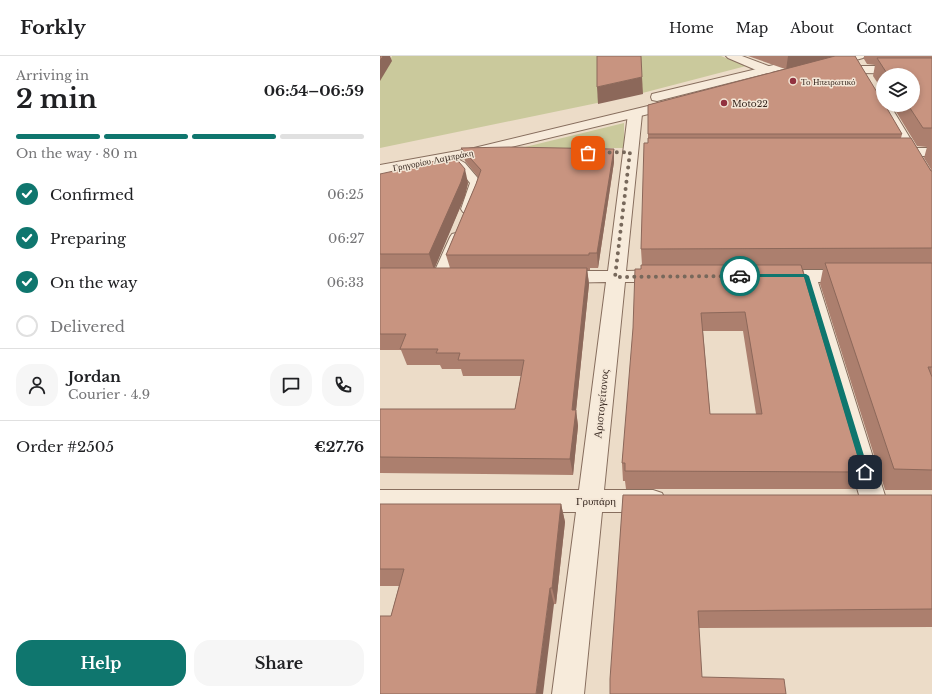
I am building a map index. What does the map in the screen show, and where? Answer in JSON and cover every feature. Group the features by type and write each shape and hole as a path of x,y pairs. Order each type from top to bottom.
{"street":[{"path":"732,56 767,70"},
{"name":"Γρηγορίου Λαμπράκη","path":"380,158 548,123 822,56"},
{"path":"856,56 869,81"},
{"name":"Γρηγορίου Λαμπράκη","path":"380,170 474,152 635,114 856,56"},
{"path":"862,70 932,70"},
{"path":"887,112 932,187"},
{"name":"Αριστογείτονος","path":"568,694 635,114"},
{"path":"474,152 528,153"},
{"path":"872,152 932,152"},
{"path":"543,277 679,276"},
{"path":"759,276 869,276"},
{"path":"806,276 874,502"},
{"name":"Γρυπάρη","path":"380,501 677,501"}],"lane":[{"path":"440,277 462,223 476,183 461,165 448,157"}],"green space":[{"path":"392,56 721,56 746,66 631,96 380,148 380,64 390,60"},
{"path":"624,123 624,148 521,148"}],"building":[{"path":"597,56 641,56 642,77 597,87"},
{"path":"835,56 855,56 876,90 876,112 889,112 902,134 648,134 648,105"},
{"path":"877,58 932,58 932,128 923,128 913,112 920,112 920,68 883,68"},
{"path":"648,138 911,138 932,171 932,248 641,249 644,143 648,143"},
{"path":"509,147 614,149 597,253 589,253 589,255 446,255 481,170 461,148"},
{"path":"454,156 465,169 461,182 429,254 380,254 380,174"},
{"path":"825,263 932,263 932,367 928,367 932,377 932,470 894,469"},
{"path":"641,265 801,265 863,472 625,471 625,463 622,463 633,328 635,269 641,269","holes":["745,312 762,414 710,414 701,313"]},
{"path":"380,268 587,268 572,410 576,410 570,459 380,457 380,409 515,409 524,360 458,360 460,353 436,353 438,349 400,349 406,334 380,334"},
{"path":"623,495 932,495 932,609 698,611 702,677 784,679 786,694 610,694"},
{"path":"380,504 561,504 552,588 550,588 536,694 380,694 380,616 391,616 404,569 380,569"}],"way so far":[{"path":"588,153 630,152 615,277 740,276"}],"place":[{"name":"Το Ηπειρωτικό","path":"793,81"},
{"name":"Moto22","path":"724,103"}],"route":[{"path":"740,276 806,276 865,472"}]}
